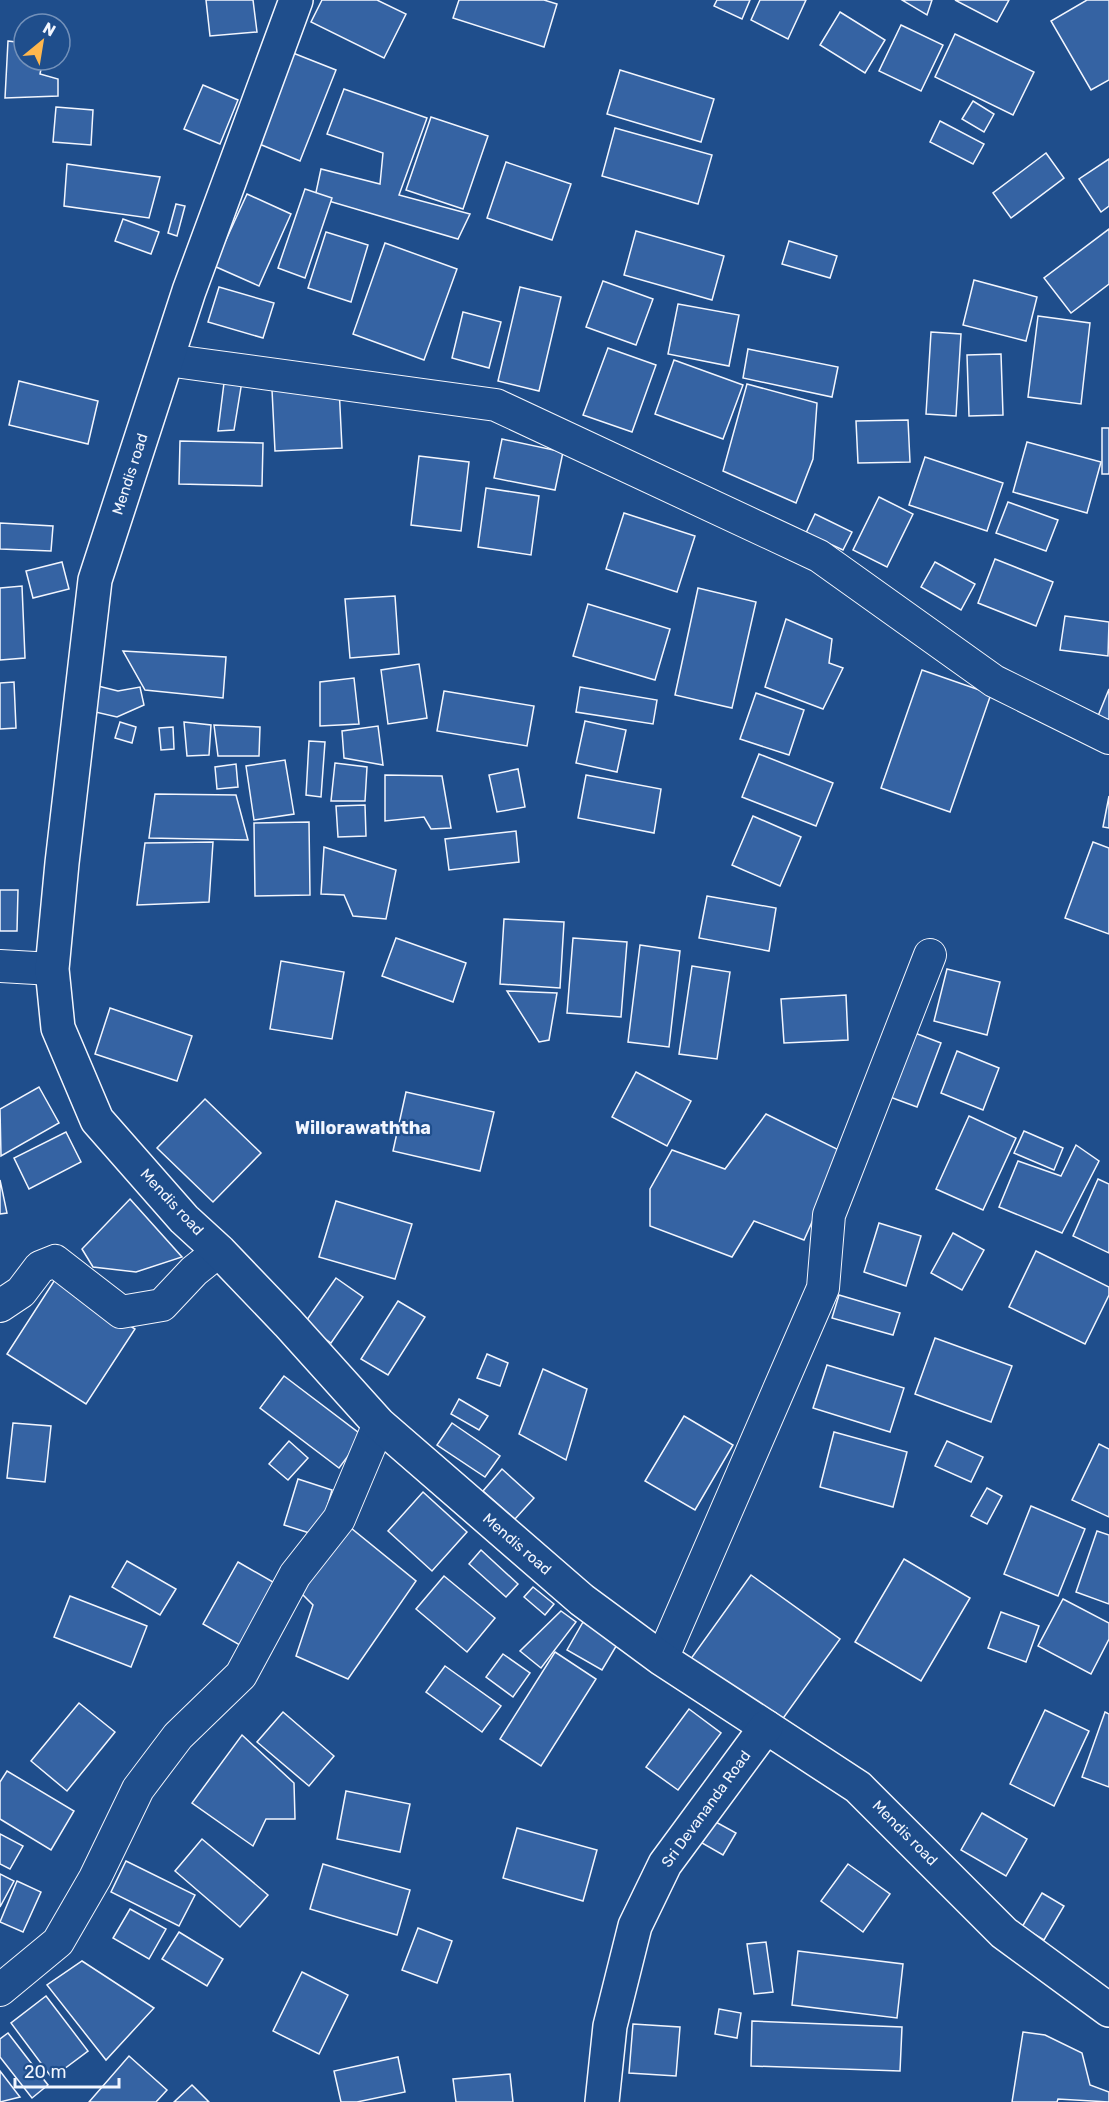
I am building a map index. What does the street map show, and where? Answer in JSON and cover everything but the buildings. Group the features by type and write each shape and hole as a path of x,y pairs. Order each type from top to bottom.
{"street":[{"name":"Mendis road","path":"296,0 166,360 95,580 52,969 58,1028 97,1119 184,1219 219,1251 288,1323 379,1425 582,1600 662,1659 858,1787 1004,1933 1109,2010"},
{"path":"166,360 496,405 819,556 994,681 1109,738"},
{"path":"662,1659 823,1287 829,1215 930,955"},
{"path":"0,966 52,969"},
{"path":"0,1306 21,1292 40,1267 55,1261 121,1312 162,1305 194,1270 219,1251"},
{"path":"2,1987 58,1942 95,1878 138,1789 178,1736 241,1676 296,1575 339,1519 379,1425"},
{"name":"Sri Devananda Road","path":"602,2102 610,2026 635,1926 665,1864 766,1727"}],"district":[{"name":"Willorawaththa","path":"363,1128"}]}
